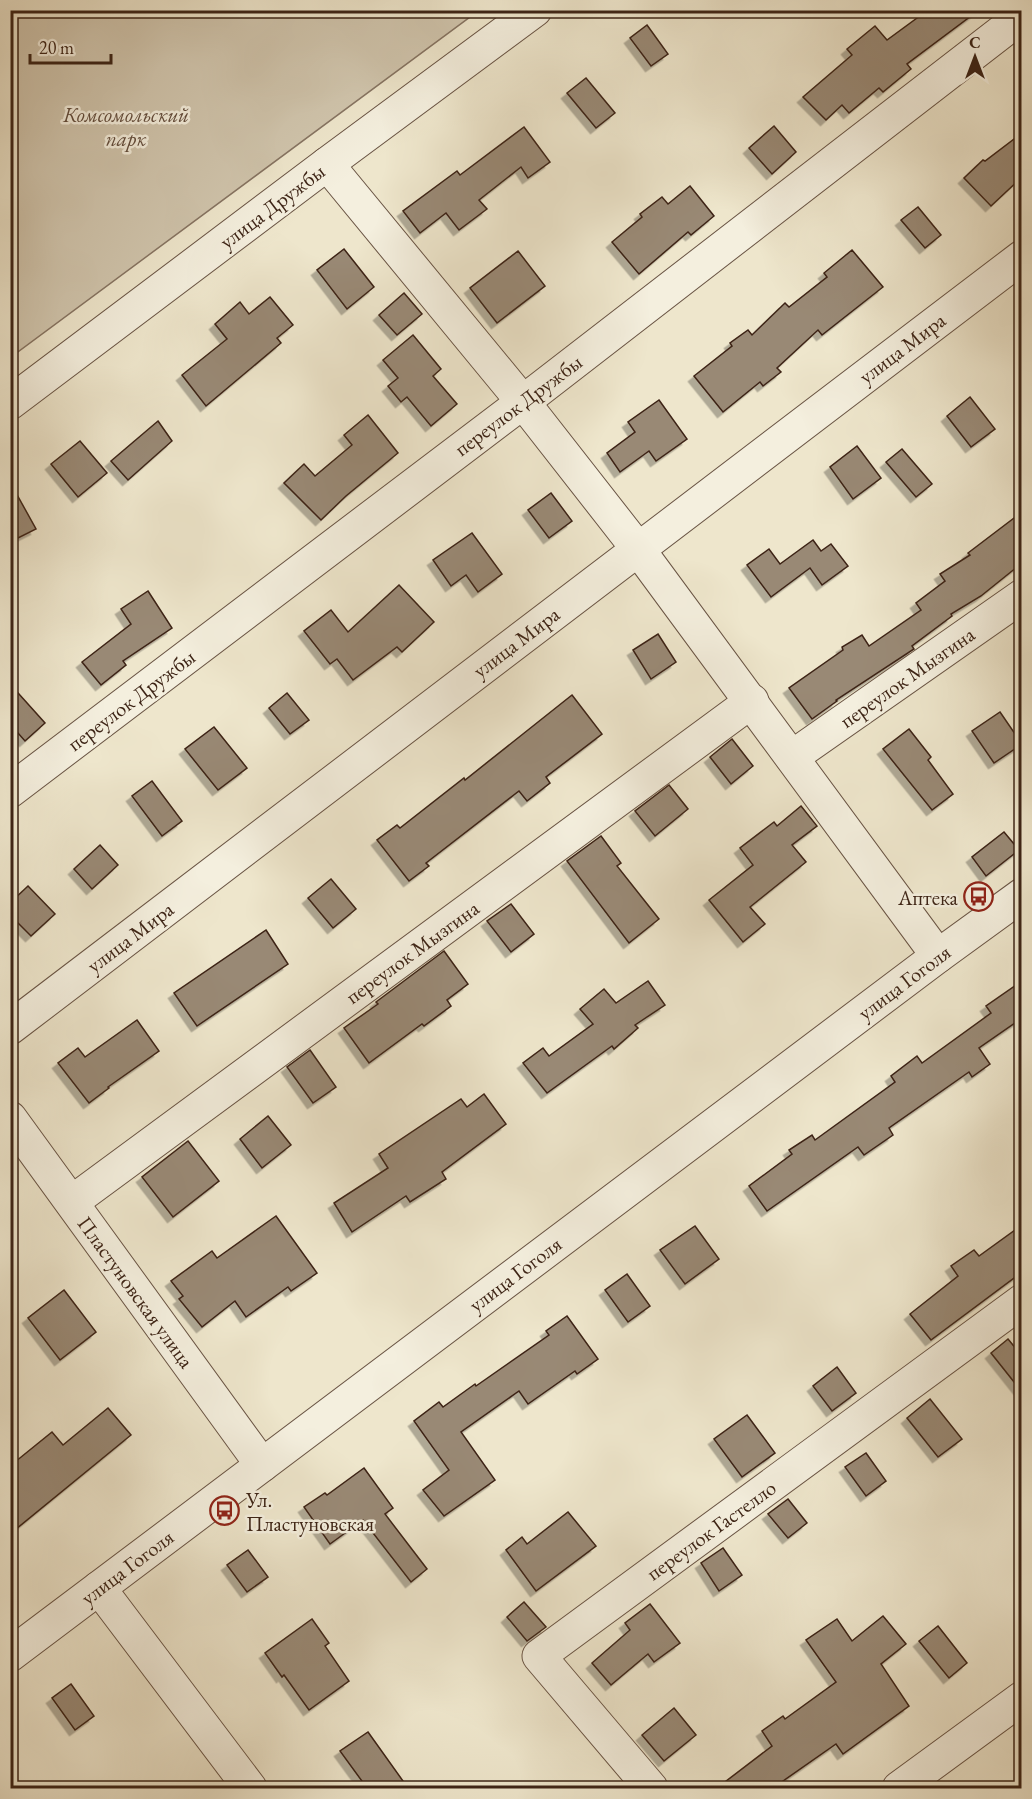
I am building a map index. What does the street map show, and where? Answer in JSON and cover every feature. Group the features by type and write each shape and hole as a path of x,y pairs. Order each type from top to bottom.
{"street":[{"name":"улица Дружбы","path":"10,403 535,10"},
{"name":"переулок Дружбы","path":"10,791 523,402 1022,16"},
{"path":"327,164 523,402 638,549 938,956"},
{"name":"улица Мира","path":"10,1028 1022,257"},
{"name":"переулок Мызгина","path":"792,757 1022,596"},
{"name":"переулок Мызгина","path":"72,1202 752,701"},
{"name":"улица Гоголя","path":"10,1655 1022,895"},
{"name":"Пластуновская улица","path":"10,1118 262,1465"},
{"name":"переулок Гастелло","path":"651,1788 539,1656 1022,1301"},
{"path":"99,1588 250,1788"},
{"path":"899,1788 1022,1698"}],"green space":[{"name":"Комсомольский парк","path":"11,10 478,10 478,11 11,357"}],"building":[{"path":"928,10 979,10 907,64 911,69 883,92 879,88 849,113 842,105 826,120 803,97 852,55 847,49 875,26 887,40"},
{"path":"647,25 668,54 651,66 630,38"},
{"path":"586,78 615,113 596,128 567,93"},
{"path":"774,126 796,152 772,174 749,148"},
{"path":"524,127 550,162 528,178 521,167 479,200 487,209 459,230 446,213 420,233 403,211 457,171 460,175"},
{"path":"1022,133 1022,177 991,206 964,178 983,160 985,161"},
{"path":"690,186 714,216 691,235 688,232 639,274 612,242 642,217 640,214 662,197 668,204"},
{"path":"918,207 941,235 925,248 901,220"},
{"path":"344,249 374,287 347,309 317,270"},
{"path":"852,250 883,287 822,335 818,330 777,368 781,372 763,386 760,382 723,412 694,376 732,346 730,343 748,330 752,335 785,303 789,307 827,277 824,273"},
{"path":"518,251 545,286 497,323 470,288"},
{"path":"404,293 422,314 397,335 379,315"},
{"path":"270,297 293,325 277,338 281,343 206,406 182,375 227,339 215,324 240,302 249,314"},
{"path":"413,335 441,369 433,376 457,404 431,426 407,397 401,402 388,386 398,378 383,360"},
{"path":"970,397 995,429 971,447 947,416"},
{"path":"659,400 687,439 656,461 649,451 620,472 607,453 635,432 628,422"},
{"path":"368,415 398,453 321,520 284,483 304,464 315,476 352,445 344,435"},
{"path":"158,421 172,441 128,480 111,461"},
{"path":"80,441 107,473 78,497 51,464"},
{"path":"857,446 881,478 853,499 830,467"},
{"path":"902,449 932,484 916,497 886,462"},
{"path":"10,482 36,529 10,542"},
{"path":"551,493 572,521 549,538 528,510"},
{"path":"1022,512 1022,563 981,596 951,614 952,616 912,646 914,649 836,700 812,719 789,688 843,650 842,647 862,635 869,646 921,610 916,603 945,581 940,574 970,555 968,553"},
{"path":"472,533 502,574 478,592 466,575 451,586 433,560"},
{"path":"813,540 821,551 831,544 848,566 822,585 810,568 771,597 747,565 769,549 780,564"},
{"path":"399,585 434,622 402,652 397,647 353,680 337,659 330,664 304,631 331,610 348,632"},
{"path":"148,591 172,628 123,661 126,665 101,685 82,662 131,624 121,609"},
{"path":"658,634 676,662 651,679 633,650"},
{"path":"10,684 45,723 25,741 10,724"},
{"path":"287,693 309,720 290,734 269,708"},
{"path":"572,695 602,734 546,777 550,783 527,801 519,791 426,863 429,866 409,881 377,840 397,825 400,828 464,778 465,780"},
{"path":"1000,712 1022,744 994,763 972,731"},
{"path":"214,727 247,768 218,790 185,749"},
{"path":"909,729 931,757 928,760 953,794 932,810 883,749"},
{"path":"732,739 753,766 731,784 710,757"},
{"path":"152,781 182,821 162,836 132,796"},
{"path":"669,785 688,809 655,836 635,811"},
{"path":"801,806 817,826 792,845 806,862 750,907 765,924 743,942 709,900 753,865 740,848 774,822 777,826"},
{"path":"1004,832 1019,850 986,876 972,857"},
{"path":"601,836 621,863 617,866 659,919 629,943 567,861"},
{"path":"100,845 118,865 92,889 74,869"},
{"path":"331,879 356,909 333,928 308,898"},
{"path":"28,886 55,914 31,936 10,915 10,903"},
{"path":"511,904 534,934 511,952 487,921"},
{"path":"266,930 288,964 197,1026 174,993"},
{"path":"444,951 468,984 447,1000 451,1006 369,1063 344,1028"},
{"path":"648,981 665,1005 635,1025 638,1028 614,1049 612,1046 547,1093 523,1063 543,1048 549,1056 593,1024 580,1009 604,989 616,1003"},
{"path":"1022,981 1022,1018 979,1048 990,1064 972,1077 969,1072 889,1128 893,1135 864,1155 858,1147 767,1211 749,1186 792,1154 789,1150 812,1135 815,1140 895,1082 891,1076 917,1056 922,1063 991,1013 986,1006"},
{"path":"137,1020 159,1051 89,1103 58,1063 78,1048 85,1057"},
{"path":"310,1050 336,1087 313,1103 287,1067"},
{"path":"484,1094 506,1124 442,1172 446,1179 410,1202 406,1196 352,1232 334,1203 388,1168 379,1154 461,1099 467,1107"},
{"path":"268,1116 291,1145 262,1168 240,1139"},
{"path":"188,1141 219,1181 173,1217 142,1177"},
{"path":"276,1216 317,1273 291,1291 288,1287 246,1317 235,1301 202,1327 179,1299 183,1296 171,1281 212,1251 217,1258"},
{"path":"1022,1225 1022,1272 931,1340 910,1314 958,1276 951,1266 974,1250 979,1256"},
{"path":"695,1226 719,1259 685,1284 660,1250"},
{"path":"627,1274 650,1306 628,1322 605,1290"},
{"path":"64,1290 96,1332 60,1360 28,1318"},
{"path":"567,1316 598,1359 577,1374 575,1371 528,1404 519,1391 461,1432 495,1480 444,1516 423,1490 449,1470 414,1421 439,1402 443,1407 475,1384 476,1386 549,1335 546,1331"},
{"path":"1008,1339 1022,1356 1022,1392 991,1353"},
{"path":"837,1367 856,1393 832,1411 813,1386"},
{"path":"930,1399 962,1439 938,1457 907,1418"},
{"path":"108,1408 131,1435 10,1534 10,1466 52,1432 63,1445"},
{"path":"747,1415 775,1453 742,1477 714,1439"},
{"path":"866,1453 886,1481 866,1496 845,1467"},
{"path":"364,1468 393,1508 385,1514 427,1569 411,1582 363,1520 330,1544 304,1507 325,1493 327,1495"},
{"path":"788,1499 807,1523 788,1538 768,1514"},
{"path":"568,1512 596,1546 536,1591 506,1550 522,1537 527,1544"},
{"path":"723,1548 742,1575 719,1591 701,1563"},
{"path":"248,1550 268,1577 247,1592 227,1565"},
{"path":"524,1602 546,1627 527,1641 507,1617"},
{"path":"650,1604 680,1643 654,1662 648,1654 611,1685 592,1663 630,1630 625,1623"},
{"path":"883,1616 906,1644 881,1664 909,1706 843,1754 836,1744 773,1788 717,1788 772,1746 762,1731 783,1716 785,1719 836,1682 806,1640 837,1619 852,1641"},
{"path":"312,1619 329,1643 325,1646 349,1681 309,1710 265,1653"},
{"path":"938,1626 967,1663 949,1678 919,1641"},
{"path":"71,1684 94,1716 75,1730 52,1698"},
{"path":"674,1708 696,1735 664,1761 642,1735"},
{"path":"368,1732 408,1788 367,1788 340,1751"}],"place":[{"name":"Аптека","path":"979,897"},
{"name":"Ул. Пластуновская","path":"225,1511"}]}
